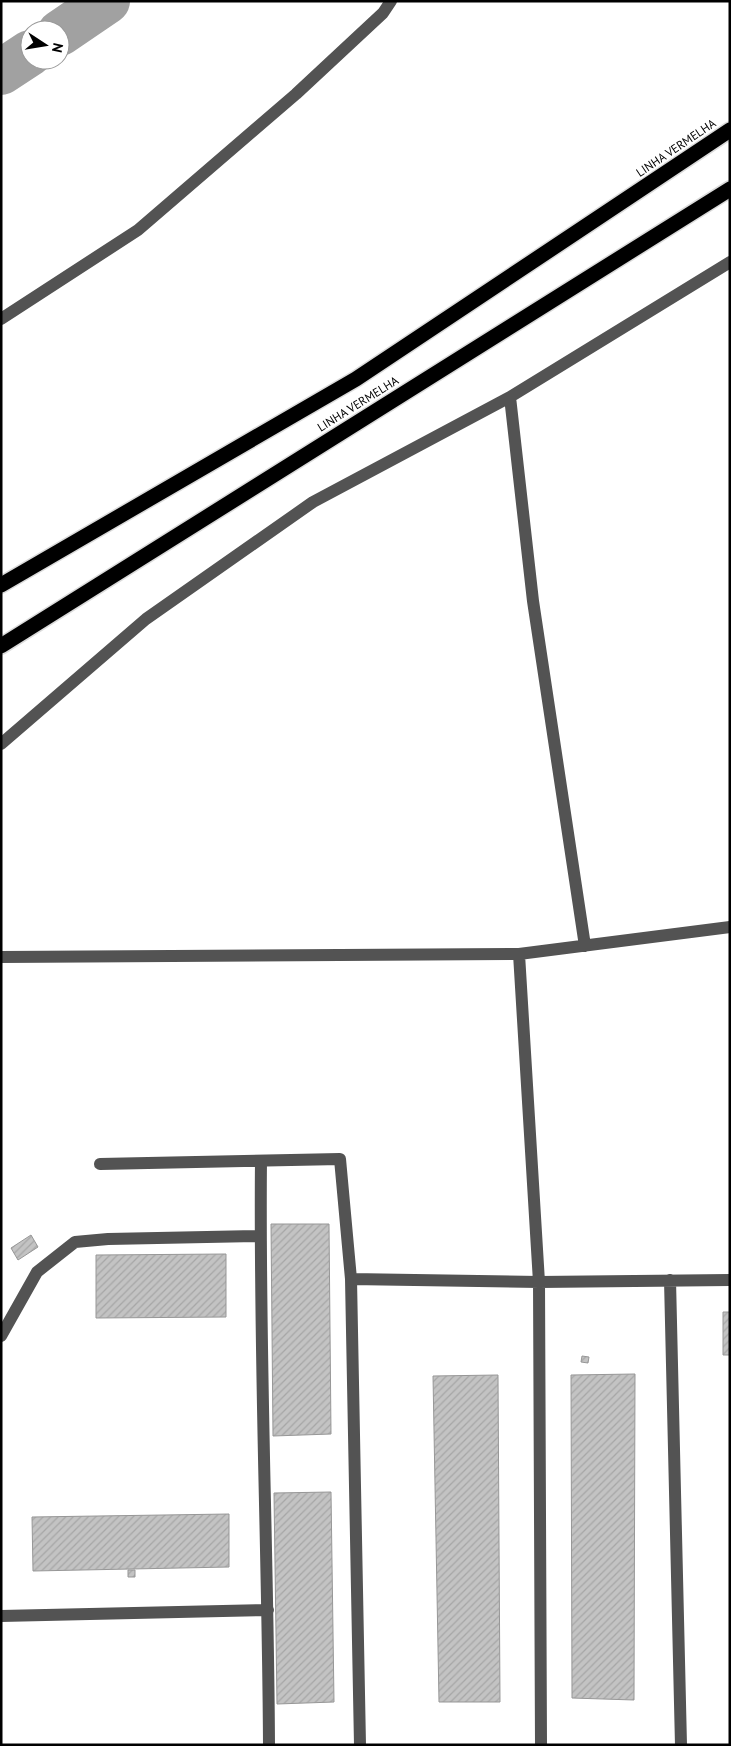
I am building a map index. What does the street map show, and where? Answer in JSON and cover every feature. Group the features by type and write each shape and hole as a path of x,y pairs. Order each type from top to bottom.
{"highway":[{"name":"LINHA VERMELHA","path":"1,585 356,379 730,130"},
{"name":"LINHA VERMELHA","path":"1,646 730,189"}],"street":[{"path":"1,320 138,230 296,94 383,13 391,1"},
{"path":"1,744 146,619 314,502 510,397 730,262"},
{"path":"510,397 533,601 585,946"},
{"path":"1,957 519,954 730,927"},
{"path":"519,954 539,1282 541,1745"},
{"path":"100,1164 340,1160 351,1279 360,1745"},
{"path":"261,1161 260,1236 269,1745"},
{"path":"1,1336 37,1272 75,1242 108,1239 260,1236"},
{"path":"351,1279 539,1282 730,1280"},
{"path":"670,1280 681,1745"},
{"path":"1,1616 268,1610"}],"building":[{"path":"271,1224 329,1224 331,1434 273,1436"},
{"path":"31,1235 38,1247 18,1260 11,1248"},
{"path":"226,1254 226,1317 96,1318 96,1255"},
{"path":"723,1312 730,1312 730,1355 723,1355"},
{"path":"582,1356 589,1357 588,1363 581,1362"},
{"path":"635,1374 634,1700 572,1698 571,1375"},
{"path":"498,1375 500,1702 439,1702 433,1376"},
{"path":"331,1492 334,1702 277,1704 274,1493"},
{"path":"229,1514 229,1567 33,1571 32,1517"},
{"path":"128,1570 135,1570 135,1577 128,1577"}],"waterway":[{"path":"70,26 107,1"},
{"path":"1,72 20,60"}]}
